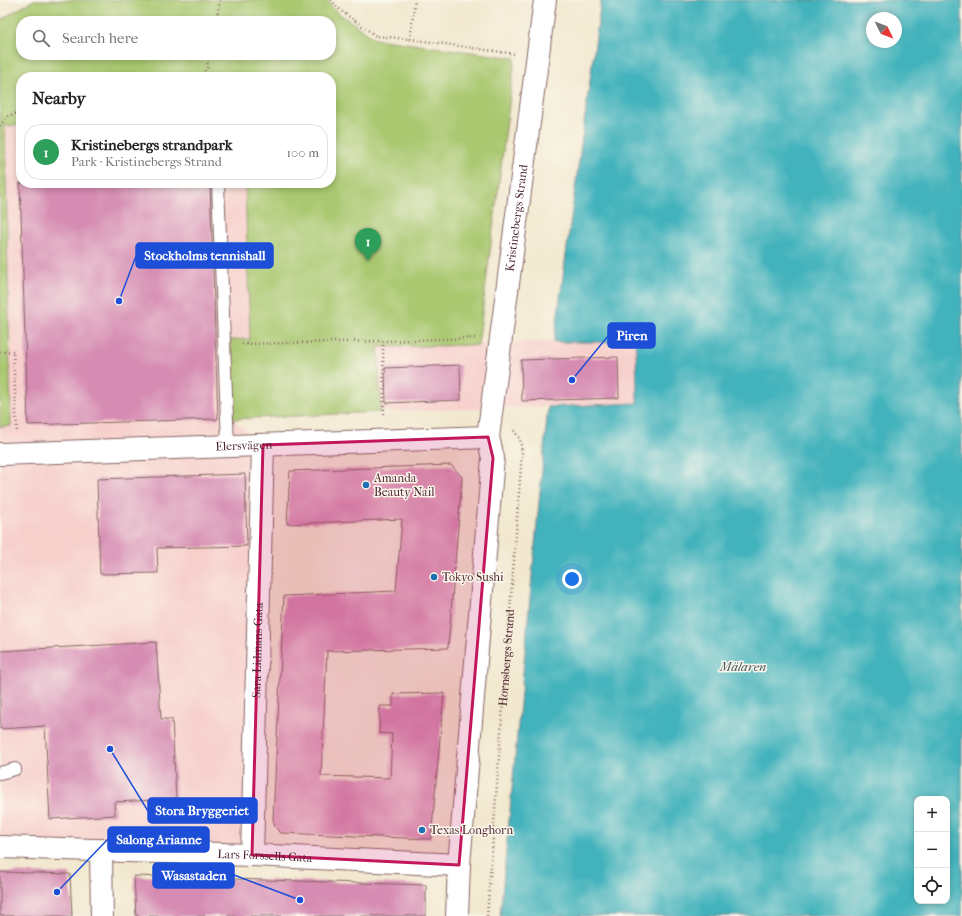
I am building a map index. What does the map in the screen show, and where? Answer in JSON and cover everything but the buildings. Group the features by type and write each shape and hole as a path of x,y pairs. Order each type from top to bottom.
{"street":[{"name":"Kristinebergs Strand","path":"488,437 545,0"},
{"name":"Elersvägen","path":"0,454 488,437"},
{"path":"457,916 458,865 493,458 488,437"},
{"name":"Sara Lidmans Gata","path":"252,855 263,445"},
{"name":"Lars Forssells Gata","path":"0,847 252,855 458,865"},
{"path":"101,850 102,916"}],"lane":[{"path":"218,188 228,446"},
{"path":"0,773 15,769"}],"path":[{"path":"217,16 220,0"},
{"path":"331,0 340,10 376,36 410,39 538,57"},
{"path":"410,39 415,0"},
{"path":"203,72 207,68 208,60"},
{"path":"0,126 8,116 16,114"},
{"path":"235,344 502,337"},
{"path":"383,341 384,421"},
{"path":"0,352 13,351 18,438"},
{"name":"Hornsbergs Strand","path":"487,916 522,453 520,439 510,424 492,414"}],"highlighted area":[{"path":"488,437 493,458 459,865 252,855 263,445"}],"shaded area":[{"path":"16,125 16,188 245,188 250,339 230,340 233,419 262,445 253,855 0,846 0,427 11,426 5,126"},
{"path":"554,342 636,342 637,403 381,412 378,347"}],"green space":[{"path":"34,0 326,0 337,12 375,39 515,58 478,345 378,347 381,412 233,419 230,340 250,339 245,188 336,188 336,72 16,72 16,125 5,126 11,426 0,427 0,20"}],"water":[{"name":"Mälaren","path":"601,0 962,0 962,916 500,916 548,407 637,403 636,342 554,342"}],"place":[{"name":"Kristinebergs strandpark","path":"368,261"},
{"name":"Stockholms tennishall","path":"119,301"},
{"name":"Piren","path":"572,380"},
{"name":"Amanda Beauty Nail","path":"366,485"},
{"name":"Tokyo Sushi","path":"434,577"},
{"name":"Stora Bryggeriet","path":"110,749"},
{"name":"Texas Longhorn","path":"422,830"},
{"name":"Salong Arianne","path":"57,892"},
{"name":"Wasastaden","path":"300,900"}]}
